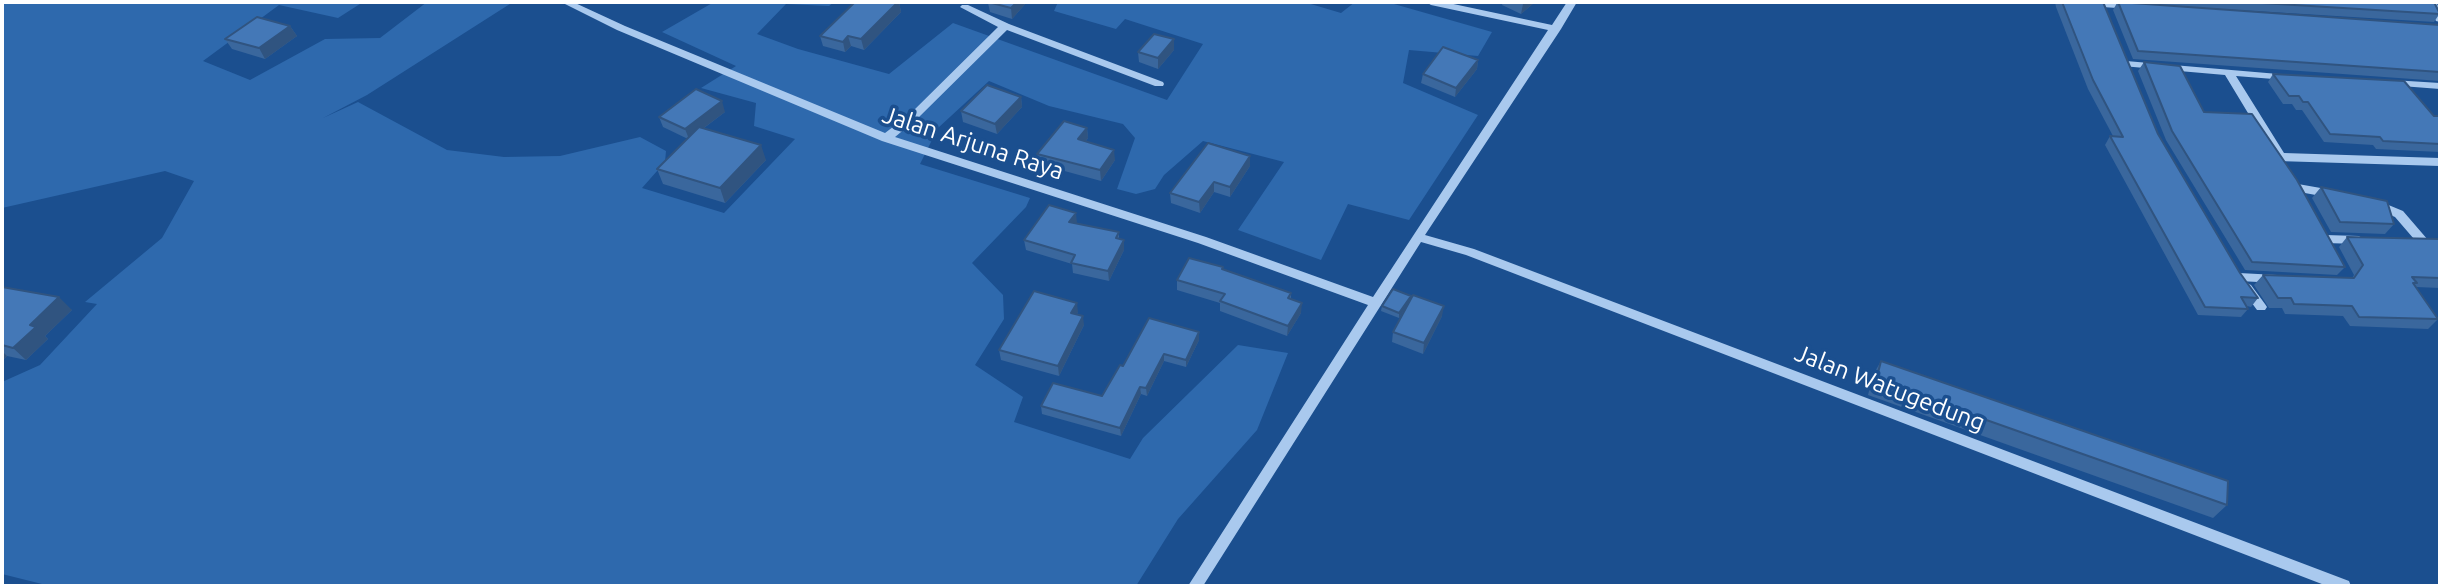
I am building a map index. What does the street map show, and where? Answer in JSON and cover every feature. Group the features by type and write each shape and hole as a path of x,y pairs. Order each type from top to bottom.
{"street":[{"name":"Jalan Arjuna Raya","path":"566,2 621,28 886,138 1202,240 1375,303"},
{"path":"1431,2 1556,29"},
{"path":"1195,586 1375,303 1572,2"},
{"path":"2431,2 2440,19"},
{"path":"2107,16 2102,3 2143,6"},
{"path":"965,7 1005,26 1159,84"},
{"path":"886,138 914,116 1005,26"},
{"path":"2427,27 2440,27"},
{"path":"2121,52 2132,77"},
{"path":"2126,64 2298,78"},
{"path":"2229,74 2292,178 2394,210 2418,243 2440,243"},
{"path":"2381,83 2439,88"},
{"path":"2292,178 2440,162"},
{"name":"Jalan Watugedung","path":"1418,237 1471,252 2344,586"},
{"path":"2325,239 2375,241"},
{"path":"2236,271 2293,280"},
{"path":"2236,271 2261,307"}],"shaded area":[{"path":"2,2 363,2 338,18 279,5 203,61 250,80 325,39 380,38 427,2 513,2 367,95 323,118 358,102 447,150 504,157 560,156 640,137 666,151 665,162 642,188 724,213 795,139 754,126 756,103 701,88 736,66 662,32 714,2 834,2 829,6 786,4 757,34 798,49 889,74 953,23 1167,100 1203,44 1125,19 1116,29 1054,11 1058,2 1304,2 1341,13 1355,2 1387,2 1492,32 1478,56 1409,50 1403,83 1478,115 1409,220 1348,204 1321,260 1238,230 1284,162 1203,141 1164,175 1155,189 1136,194 1117,189 1135,138 1123,124 1049,106 989,81 938,128 920,164 1030,198 1026,207 972,263 1003,295 1004,319 975,365 1023,397 1014,422 1130,459 1143,438 1238,345 1288,353 1257,430 1178,519 1136,586 41,586 42,584 2,574 2,382 40,365 97,304 85,302 162,238 194,181 165,171 2,208"}],"building":[{"path":"855,2 898,2 861,39 848,36 843,42 820,36"},
{"path":"988,2 1017,2 1011,8"},
{"path":"2062,2 2103,2 2158,134 2240,273 2258,298 2241,297 2248,309 2205,307 2110,136 2123,137 2093,80"},
{"path":"2118,2 2440,25 2440,72 2138,51"},
{"path":"2246,2 2434,2 2440,14"},
{"path":"257,17 290,26 259,48 225,39"},
{"path":"1154,34 1174,39 1158,58 1138,52"},
{"path":"1443,47 1478,60 1456,88 1423,74"},
{"path":"2144,62 2180,66 2204,112 2252,114 2297,180 2345,267 2252,262 2172,131"},
{"path":"2273,74 2404,81 2434,116 2440,116 2440,144 2383,141 2380,137 2330,134 2308,102 2303,102 2299,96 2289,96"},
{"path":"987,85 1021,97 995,124 961,111"},
{"path":"696,89 722,101 685,129 659,117"},
{"path":"1064,121 1087,128 1078,139 1114,150 1100,170 1037,154"},
{"path":"699,127 761,145 720,188 657,169"},
{"path":"1208,143 1250,156 1230,187 1214,182 1199,202 1170,193"},
{"path":"2321,187 2387,201 2394,224 2340,222"},
{"path":"1049,205 1076,213 1069,222 1119,232 1116,238 1124,240 1108,271 1071,263 1075,255 1024,240"},
{"path":"2347,237 2440,239 2440,278 2412,277 2417,283 2413,283 2438,319 2359,317 2352,306 2294,304 2291,298 2278,298 2263,275 2354,278 2363,265"},
{"path":"1189,258 1223,267 1222,269 1291,293 1288,298 1302,303 1288,326 1220,301 1225,294 1177,280"},
{"path":"2,287 59,297 30,325 36,327 13,348 2,345"},
{"path":"1393,289 1411,296 1399,313 1382,306"},
{"path":"1034,291 1077,303 1071,313 1083,316 1058,366 999,350"},
{"path":"1413,295 1444,306 1424,343 1393,332"},
{"path":"1149,318 1199,332 1186,360 1164,354 1146,388 1140,387 1120,428 1041,406 1053,383 1102,396 1120,365 1123,366"},
{"path":"1881,361 2228,481 2227,505 1876,381"}]}
